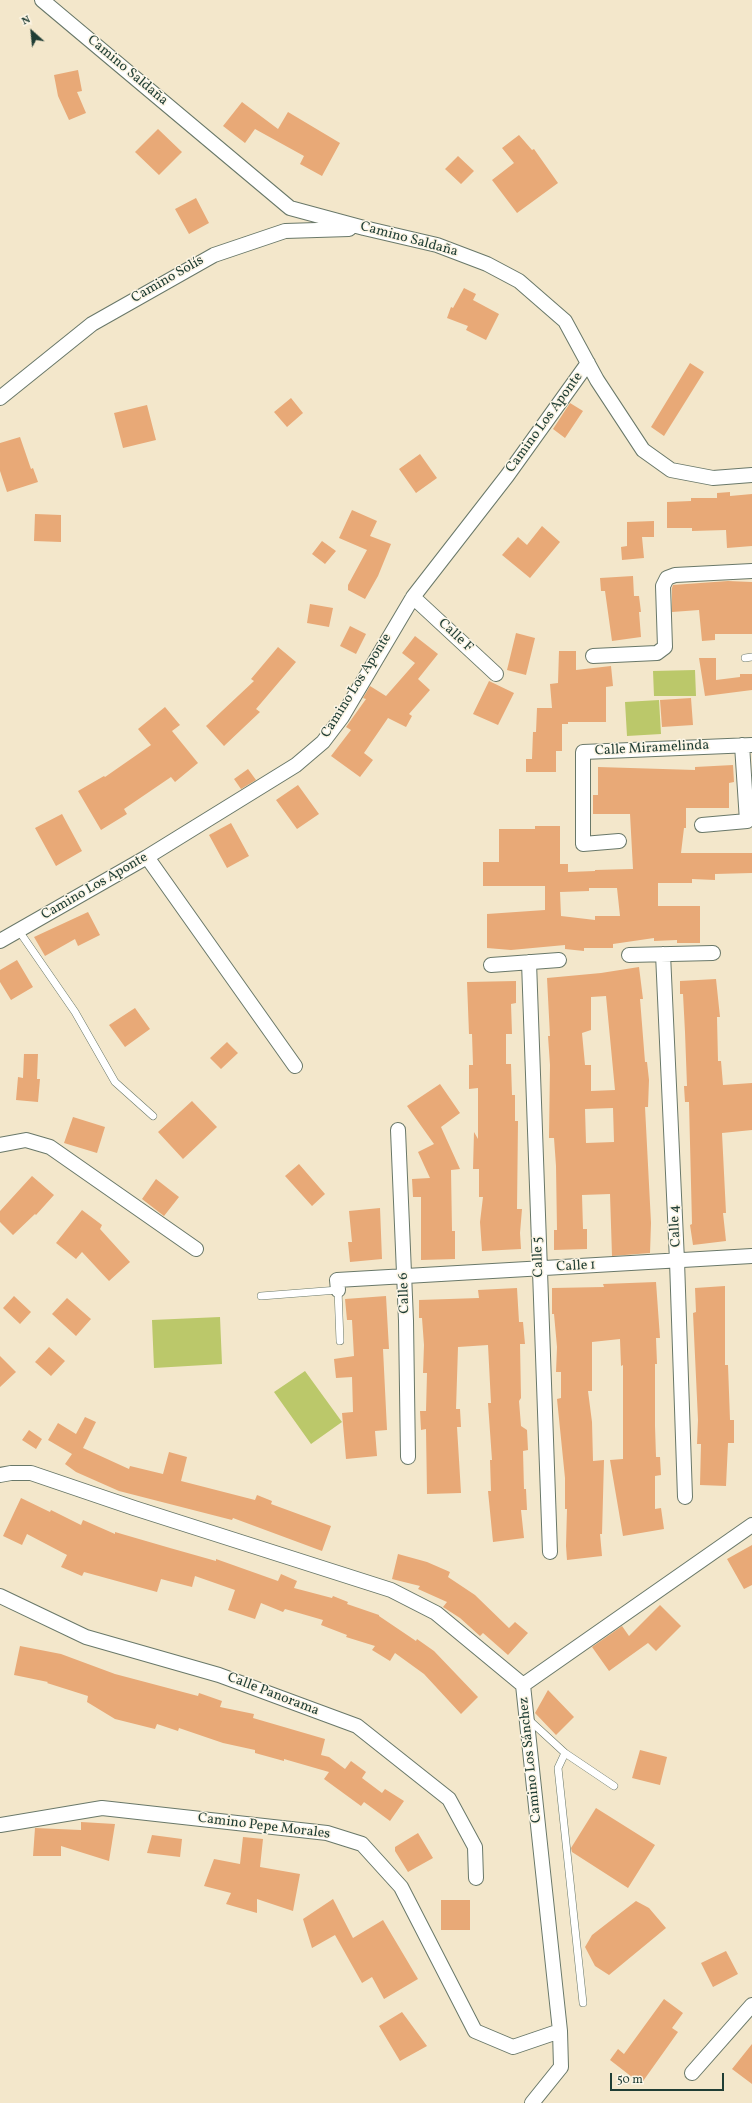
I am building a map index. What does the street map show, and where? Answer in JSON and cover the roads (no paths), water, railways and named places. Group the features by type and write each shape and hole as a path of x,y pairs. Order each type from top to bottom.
{"street":[{"name":"Camino Saldaña","path":"42,0 290,208 364,228 437,245 487,264 519,281 565,321 588,363 643,450 671,470 713,478 752,476"},
{"name":"Camino Solís","path":"0,398 92,324 214,255 284,231 364,228"},
{"name":"Camino Los Aponte","path":"0,941 147,857 296,765 322,742 342,717 413,597 507,476 588,363"},
{"path":"593,656 657,653 662,651 665,647 663,586 667,578 675,575 752,571"},
{"name":"Calle F","path":"413,597 496,674"},
{"path":"702,825 747,821 747,745"},
{"name":"Calle Miramelinda","path":"619,842 583,844 583,752 747,745"},
{"path":"147,857 295,1066"},
{"path":"629,955 713,953"},
{"name":"Calle 4","path":"663,954 677,1261 685,1497"},
{"path":"491,965 559,960"},
{"name":"Calle 5","path":"529,962 550,1552"},
{"name":"Calle 6","path":"398,1130 404,1276 408,1457"},
{"path":"0,1145 26,1140 50,1147 196,1249"},
{"name":"Calle 1","path":"338,1290 338,1280 752,1256"},
{"path":"0,1475 11,1472 31,1472 134,1508 391,1590 436,1613 523,1684"},
{"name":"Camino Los Sánchez","path":"532,2103 561,2067 560,2031 523,1684 752,1525"},
{"name":"Calle Panorama","path":"0,1596 86,1637 219,1675 357,1726 449,1800 475,1848 476,1878"},
{"name":"Camino Pepe Morales","path":"0,1825 102,1808 327,1833 362,1844 401,1887 475,2031 513,2047 560,2031"},
{"path":"692,2072 752,2005"}],"lane":[{"path":"18,930 75,1012 115,1082 153,1116"},
{"path":"261,1296 338,1290 340,1341"},
{"path":"527,1718 565,1753 614,1786"},
{"path":"565,1753 558,1768 583,2004"}]}
